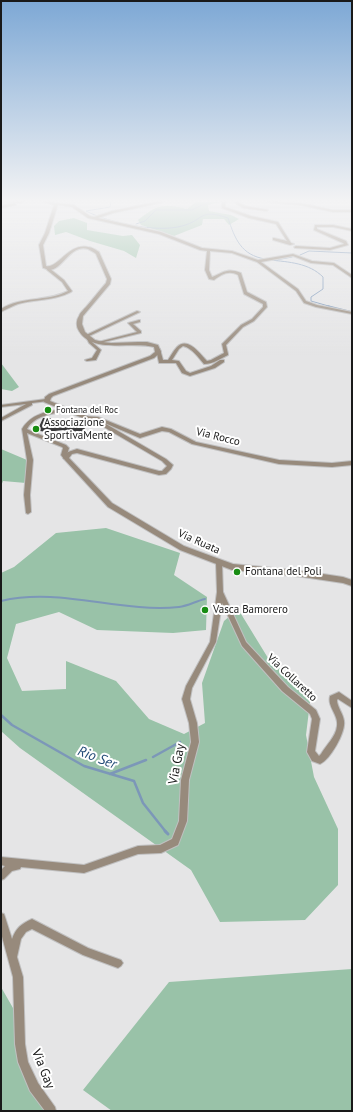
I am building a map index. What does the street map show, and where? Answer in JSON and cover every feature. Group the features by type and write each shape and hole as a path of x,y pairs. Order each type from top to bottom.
{"street":[{"path":"1,311 8,305 46,298 70,290 63,281 48,269 44,268 42,254"},
{"path":"48,269 54,268 67,254"},
{"path":"98,254 109,279 108,283 81,316 78,322 82,332 88,337 113,345 146,344 158,349"},
{"path":"158,349 161,362 177,362 184,372 190,375 213,367 228,357 229,355 226,353 224,346 232,335 242,326 253,320 265,307 265,303 245,293 240,274 236,271 223,272 213,279 210,278 207,270 208,254"},
{"path":"237,254 258,261 297,290 305,302 316,306 352,313"},
{"path":"258,261 290,254 311,262 334,264 352,277"},
{"path":"88,337 138,312"},
{"path":"100,342 140,332 130,323 139,321"},
{"path":"87,360 94,359 99,350 90,342 88,337"},
{"path":"170,361 180,346 184,344 190,346 206,363 220,358 226,353"},
{"path":"1,406 46,400 51,395 152,357 158,352 158,349"},
{"name":"Via Rocco","path":"46,400 47,402 64,410 114,430 170,465 164,473 159,474 77,451 70,453 66,458"},
{"path":"1,420 35,401"},
{"path":"28,512 27,495 30,460 24,429 34,418 64,410"},
{"name":"Via Rocco","path":"84,417 96,418 140,436 162,429 171,431 198,444 279,462 332,465 352,463"},
{"path":"24,429 27,432 45,437 64,446 66,448 64,455 66,458"},
{"name":"Via Ruata","path":"66,458 110,505 182,548 219,563 248,570 303,574 343,580 352,583"},
{"name":"Via Gay","path":"1,861 22,865 84,869 138,850 161,849 175,842 183,821 185,780 195,742 194,723 186,699 189,688 213,642 220,592 219,563"},
{"name":"Via Collaretto","path":"220,592 244,644 285,689 313,712 316,719 311,752 315,758 320,760 324,757 340,731 341,722 332,701 334,696 339,695 352,705"},
{"name":"Via Gay","path":"1,876 10,867 22,865"},
{"name":"Via Gay","path":"1,917 18,977 20,1044 23,1062 34,1087 51,1111"},
{"path":"12,959 16,938 23,927 32,924 81,949 118,963"}],"green space":[{"path":"129,254 137,254 136,258"},
{"path":"1,363 19,387 12,391 1,389"},
{"path":"1,449 27,460 26,483 3,481 1,486"},
{"path":"106,528 180,553 174,575 207,597 206,630 173,633 97,630 59,612 16,624 7,658 22,691 66,689 66,661 116,681 149,719 184,734 205,723 202,683 224,621 238,609 268,658 311,694 306,735 314,777 338,829 338,885 305,920 220,922 191,870 20,748 1,731 1,573 14,567 56,533"},
{"path":"352,969 352,1111 112,1111 83,1090 169,982"},
{"path":"1,987 17,1015 30,1072 52,1111 1,1111"}],"building":[{"path":"43,418 51,418 48,427 64,424 85,428 81,434 63,430 47,432 33,430 38,429"}],"waterway":[{"path":"250,254 265,259"},
{"path":"276,260 292,257"},
{"path":"270,260 298,264 317,272 323,277 323,289 311,297 311,301 332,307"},
{"path":"328,306 332,307"},
{"path":"332,307 352,312"},
{"path":"1,601 23,597 45,597 67,598 134,607 157,608 179,607 205,599"},
{"name":"Rio Ser","path":"1,715 12,725 84,766 110,774"},
{"path":"153,757 180,742"},
{"path":"110,774 146,760"},
{"name":"Rio Ser","path":"110,774 134,781 143,803 166,832"}],"place":[{"name":"Fontana del Roc","path":"48,410"},
{"name":"Associazione SportivaMente","path":"36,429"},
{"name":"Fontana del Poli","path":"237,572"},
{"name":"Vasca Bamorero","path":"205,610"}]}
